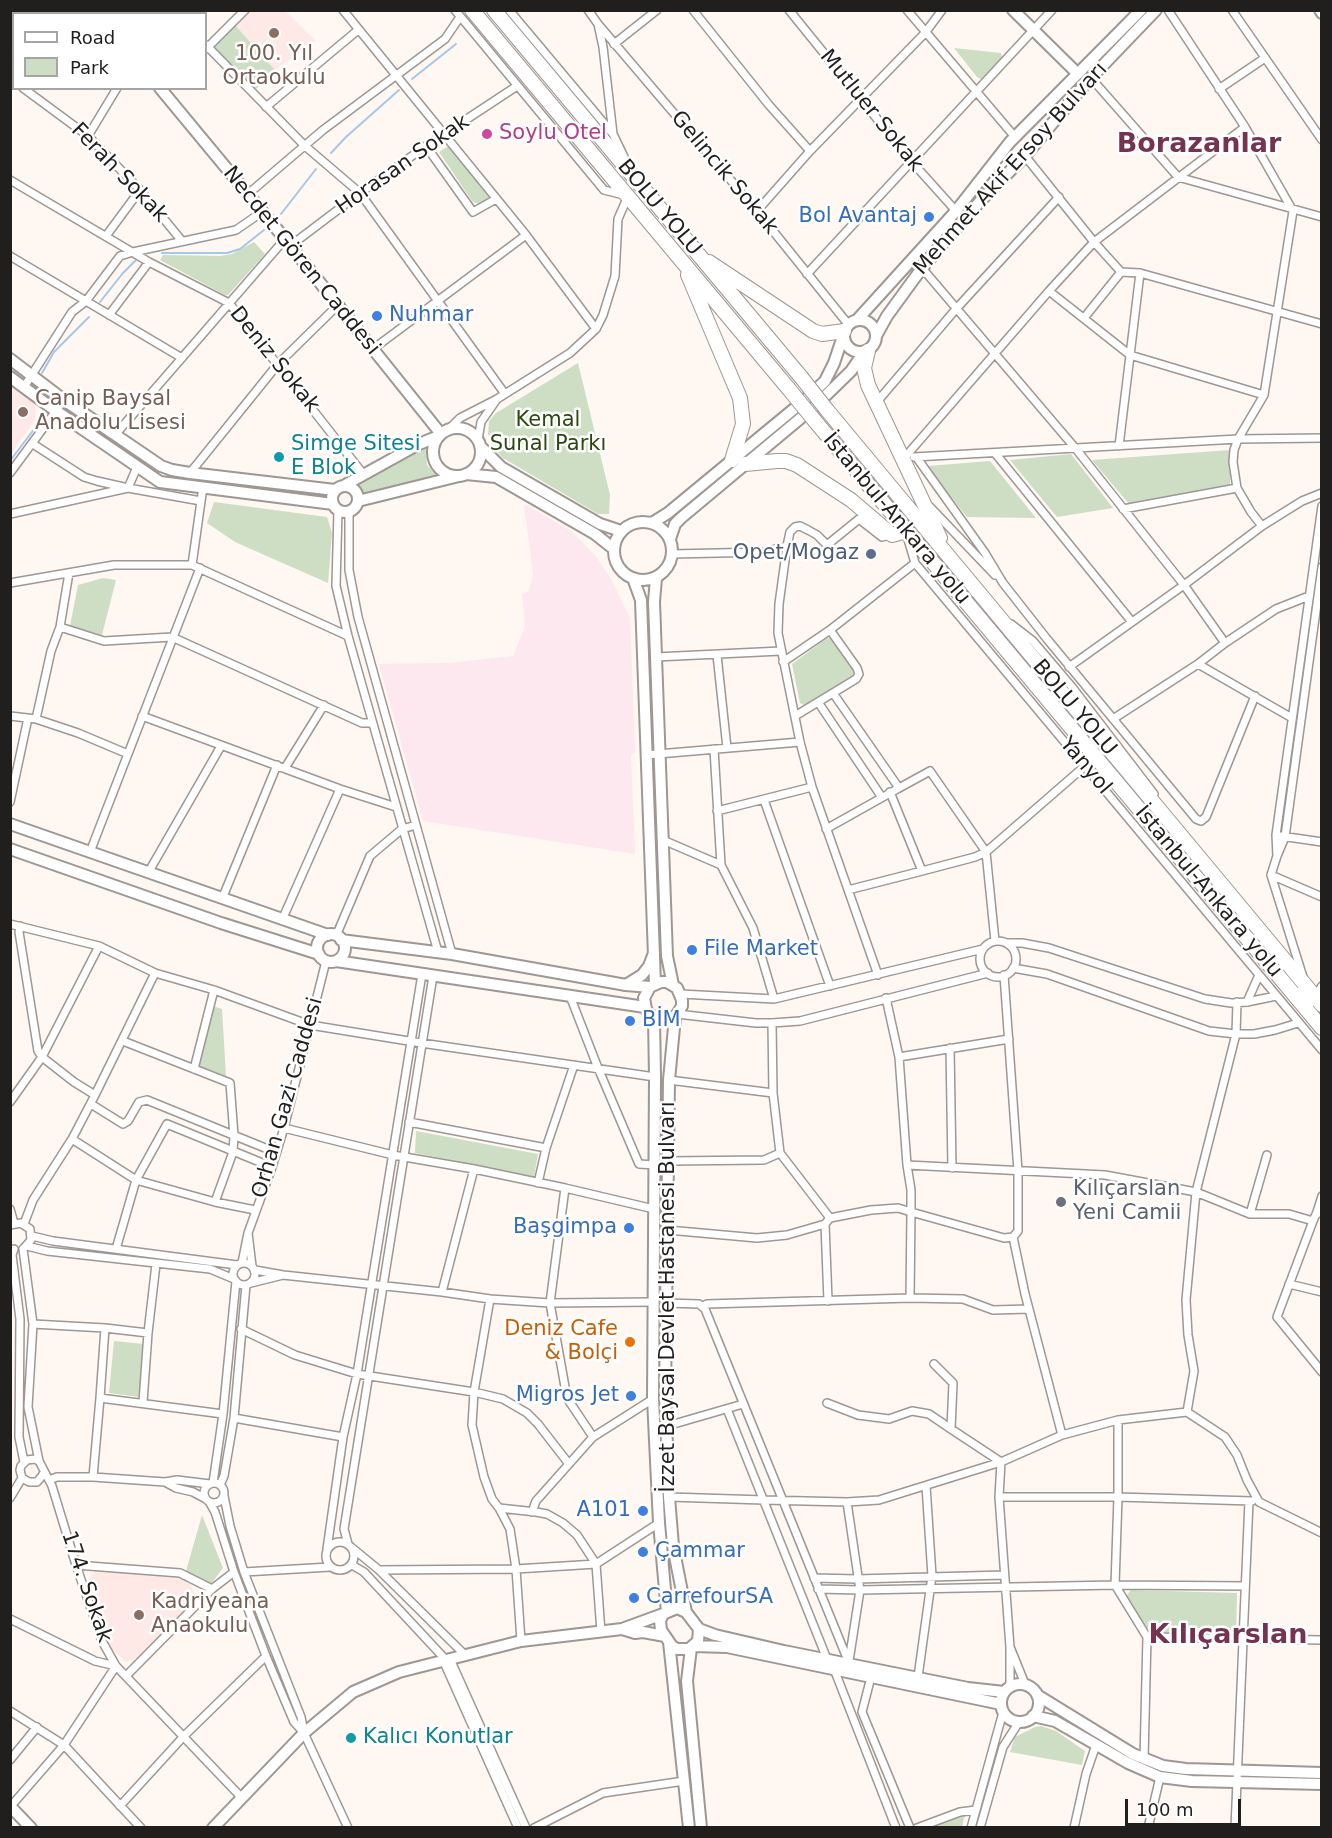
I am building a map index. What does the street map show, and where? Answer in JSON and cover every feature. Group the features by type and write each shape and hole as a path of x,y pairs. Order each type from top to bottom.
{"highway":[{"name":"BOLU YOLU","path":"494,10 801,377"},
{"name":"İstanbul-Ankara yolu","path":"463,13 628,196 788,388 819,413"},
{"path":"695,252 813,331 822,334 848,327"},
{"path":"681,259 740,398 743,424 739,462 786,461 797,465 851,500 891,535 906,531"},
{"path":"866,352 864,372 876,403 904,457 919,495 950,559"},
{"name":"İstanbul-Ankara yolu","path":"801,377 819,413 906,531 1322,1028"},
{"name":"BOLU YOLU","path":"819,413 988,604 1316,1004"}],"main road":[{"path":"1014,10 1077,73"},
{"name":"Mehmet Akif Ersoy Bulvarı","path":"848,327 872,306 956,211 1015,138 1141,10"},
{"name":"Mehmet Akif Ersoy Bulvarı","path":"876,336 887,316 922,268 983,198 1025,156 1090,78 1156,10"},
{"name":"Necdet Gören Caddesi","path":"163,90 443,433"},
{"path":"872,306 876,312 887,316"},
{"path":"652,523 739,462 819,413 850,371 873,346 876,336 875,329 870,324 864,321 848,327 825,381 739,462 678,520 670,539"},
{"path":"848,327 844,341 848,348 856,352 866,352"},
{"path":"10,359 64,400 161,466 190,473 355,490 358,501 355,507 340,508 160,482 56,411 10,376"},
{"path":"340,508 332,497 340,488 419,444 443,433 464,429 473,434 501,467 600,524 621,531"},
{"path":"443,433 433,448 433,458 436,465 446,474 496,477 595,534 614,549"},
{"path":"358,501 463,475 477,466 480,460 479,443"},
{"path":"639,521 652,523 663,529 670,539 672,554 669,566 656,578 644,580 633,578 618,566 614,549 617,536 633,523 639,521"},
{"path":"633,578 642,600 655,950 652,986 644,998 649,1014 654,1018 665,1020 676,1015 682,1006 681,994 673,985 667,957 654,602 656,578"},
{"path":"10,824 335,937 344,946 344,951 340,959 327,959"},
{"path":"10,849 327,959 645,1007"},
{"path":"327,959 318,943 324,936 452,954 626,985 652,986 661,982 673,985"},
{"path":"626,985 638,979 646,970 655,950"},
{"name":"İzzet Baysal Devlet Hastanesi Bulvarı","path":"676,1015 669,1080 665,1395 669,1497 676,1564 686,1612 699,1629"},
{"name":"İzzet Baysal Devlet Hastanesi Bulvarı","path":"654,1018 653,1399 665,1613 660,1625 667,1639 689,1827"},
{"path":"214,1827 304,1733 353,1692 399,1672 521,1641 622,1629 677,1608 686,1612"},
{"path":"622,1629 635,1633 644,1632 667,1639 677,1649 727,1647 871,1677 1002,1708 1010,1719 1019,1722 1033,1716 1039,1706 1037,1695"},
{"path":"701,1827 687,1681 699,1629 715,1635 968,1688 1007,1689 1018,1684 1025,1684 1037,1695 1111,1742 1144,1759 1174,1768 1322,1784"},
{"path":"1002,1708 1007,1689"},
{"path":"1033,1716 1055,1721 1135,1767 1160,1777 1192,1781 1236,1776 1322,1773"},
{"path":"11,1806 31,1827"}],"street":[{"path":"207,46 245,10"},
{"path":"343,10 526,235 596,329"},
{"path":"509,10 613,134 633,178"},
{"name":"Gelincik Sokak","path":"588,10 614,44 757,211 848,327"},
{"path":"614,44 657,10"},
{"path":"693,10 769,105 810,151"},
{"name":"Mutluer Sokak","path":"789,10 912,162 956,211"},
{"path":"907,10 1015,138"},
{"path":"757,211 810,151 925,33 942,10"},
{"path":"807,274 1052,10"},
{"path":"1168,10 1245,127 1293,211 1264,395 1234,450 1233,462 1237,488 1262,526"},
{"path":"1232,10 1322,140"},
{"path":"248,194 322,130 445,39 463,13 517,86 604,190 628,196 618,219 615,276 603,315 596,329 570,353 497,399 460,418 443,433"},
{"path":"598,24 607,69 613,134"},
{"path":"266,107 358,30"},
{"path":"207,48 305,146 360,193 505,394"},
{"path":"1219,89 1264,58"},
{"path":"1090,78 1178,177 1322,218"},
{"name":"Horasan Sokak","path":"115,435 229,303 287,242 517,86"},
{"name":"Ferah Sokak","path":"26,90 88,136 140,190 182,241"},
{"path":"88,136 116,90"},
{"path":"904,457 1094,242 1245,127"},
{"path":"426,146 473,212 496,199"},
{"path":"1025,156 1121,272 1140,273 1322,324"},
{"name":"Deniz Sokak","path":"10,180 149,262 229,303 364,475"},
{"path":"106,236 140,190"},
{"path":"876,403 956,309 1059,197"},
{"path":"24,387 72,312 86,301 120,256 236,230 262,212"},
{"path":"373,349 526,235"},
{"path":"10,256 182,358"},
{"path":"109,315 149,262"},
{"path":"922,268 1076,449 1184,585 1225,643"},
{"path":"1084,318 1121,272"},
{"path":"1119,446 1140,273"},
{"path":"1049,291 1130,355 1264,395"},
{"path":"190,473 278,364 338,305"},
{"path":"479,443 481,422 497,399"},
{"path":"10,473 64,400"},
{"path":"904,457 1238,439 1322,438"},
{"path":"33,444 84,477 128,488 201,501"},
{"path":"995,453 1132,622"},
{"path":"917,458 985,553 1003,583"},
{"path":"128,488 137,467"},
{"path":"192,565 203,487"},
{"path":"10,514 128,488"},
{"path":"1124,509 1237,488"},
{"path":"1069,667 1262,526 1302,501 1322,493"},
{"path":"919,495 1003,583 1069,667 1196,819 1201,821 1206,817 1255,696"},
{"path":"1277,856 1276,835 1322,506"},
{"path":"340,508 336,586 372,723 438,952"},
{"path":"340,508 358,617 452,954"},
{"path":"878,975 812,787 800,742 778,633 779,604 787,546 790,532 795,527 800,526 817,535 827,545 859,519 882,537 891,535"},
{"name":"Yanyol","path":"906,531 915,563 1322,1050"},
{"path":"672,554 764,552 787,546"},
{"path":"783,662 830,630 915,563"},
{"path":"10,583 114,565 192,565 348,636"},
{"path":"1316,1004 1271,875 1285,837 1318,614 1322,567"},
{"path":"90,852 200,568"},
{"path":"10,802 51,651 60,627 69,573"},
{"path":"1113,719 1198,664 1276,609 1309,596"},
{"name":"Yanyol","path":"988,604 1033,641 1072,687 1316,1004"},
{"path":"60,627 104,641 172,637 362,723 372,723"},
{"path":"795,717 856,679 859,674 830,630"},
{"path":"1033,641 1047,639"},
{"path":"656,657 781,651"},
{"path":"717,655 728,748"},
{"path":"1198,664 1292,718"},
{"path":"1069,667 1072,687"},
{"path":"833,693 899,788"},
{"path":"818,702 881,796"},
{"path":"285,768 324,705"},
{"path":"10,716 32,718 128,754"},
{"path":"142,716 340,789 396,807"},
{"path":"646,754 800,742"},
{"path":"148,873 221,746"},
{"path":"714,749 721,866 753,928 774,999"},
{"path":"222,899 277,765"},
{"path":"848,890 975,857 986,852 1085,766"},
{"path":"826,829 881,796 930,771 986,852 995,941"},
{"path":"717,811 812,787"},
{"path":"282,920 340,789"},
{"path":"890,792 922,871"},
{"path":"764,800 830,986"},
{"path":"335,937 370,856 402,829 416,825"},
{"path":"1276,835 1322,842"},
{"path":"663,840 721,866"},
{"path":"1271,875 1322,897"},
{"path":"10,924 99,946 155,973 214,990 310,1024 421,1043 655,1077"},
{"path":"20,926 19,932 37,1047 42,1057 95,1095"},
{"path":"681,994 774,999 983,949 995,941 1049,948 1205,999 1247,1002 1276,996"},
{"path":"676,1015 772,1023 801,1021 988,974 1004,975 1013,968 1015,956 1012,947 1007,944"},
{"path":"10,1102 42,1057 99,946"},
{"path":"983,949 981,964 988,974"},
{"name":"Orhan Gazi Caddesi","path":"240,1264 255,1210 284,1128 327,959"},
{"path":"1013,968 1047,974 1209,1031 1236,1034 1265,1032 1298,1023"},
{"path":"24,1224 33,1200 72,1139 95,1095 155,973"},
{"path":"330,1567 326,1559 327,1549 343,1437 357,1374 412,1041 427,975"},
{"path":"243,1572 330,1567 339,1571 352,1565 354,1556 344,1529 421,1043 427,975"},
{"path":"668,1230 757,1238 787,1235 871,1210 898,1208 1004,1238 1013,1237 1018,1231 1018,1171 1004,975"},
{"path":"1247,1002 1259,975"},
{"path":"1316,1004 1322,986"},
{"path":"194,1069 214,990"},
{"path":"570,996 639,1164 655,1165"},
{"path":"886,998 899,1057 911,1191 910,1298"},
{"path":"1187,1412 1194,1371 1188,1335 1186,1300 1196,1192 1236,1034 1237,1002"},
{"path":"772,1023 773,1093 780,1153 828,1221 828,1301"},
{"path":"899,1057 1009,1038"},
{"path":"123,1041 230,1083 233,1152 215,1202"},
{"path":"950,1048 952,1168"},
{"path":"538,1183 546,1148 574,1065"},
{"path":"669,1080 773,1093"},
{"path":"90,1104 123,1124 128,1121 139,1102 143,1100 275,1152"},
{"path":"116,1249 136,1180 173,1112"},
{"path":"409,1122 546,1148"},
{"path":"167,1124 272,1167"},
{"path":"284,1128 393,1155 474,1169 654,1209"},
{"path":"72,1139 136,1180 215,1202 255,1210"},
{"path":"668,1161 764,1160 780,1153"},
{"path":"1250,1214 1267,1155"},
{"path":"907,1165 1105,1175 1196,1192 1250,1214 1289,1214 1313,1221"},
{"path":"442,1292 474,1169"},
{"path":"565,1188 550,1303 567,1398 593,1437"},
{"path":"1322,1196 1319,1213 1313,1221 1277,1317 1322,1372"},
{"path":"10,1209 12,1224 24,1224 30,1229 32,1236 25,1247 33,1324 28,1397 39,1461 44,1472 40,1479 33,1483 29,1482 22,1470 19,1437 20,1327 12,1248 25,1247 210,1269 248,1284 283,1275"},
{"path":"248,1233 255,1276 248,1284 241,1329 234,1418 224,1476 204,1491 215,1512 234,1572 266,1656 294,1722 304,1733"},
{"path":"32,1236 116,1249 247,1263 253,1268 283,1275 489,1299 550,1303 653,1302"},
{"path":"1013,1237 1062,1435"},
{"path":"143,1402 156,1264"},
{"path":"214,1484 235,1280 233,1271 240,1264"},
{"path":"1289,1284 1322,1292"},
{"path":"666,1303 703,1306 707,1304 910,1298 963,1299 993,1310 1029,1309"},
{"path":"489,1299 474,1392 472,1425 484,1477 492,1499 510,1529 516,1569 521,1641"},
{"path":"703,1306 849,1663"},
{"path":"33,1324 148,1333"},
{"path":"93,1477 105,1328"},
{"path":"241,1329 295,1355 357,1374 474,1392 503,1399 527,1413 569,1464"},
{"path":"934,1364 954,1383 951,1430"},
{"path":"100,1398 223,1414"},
{"path":"532,1512 536,1501 593,1437 653,1399"},
{"path":"827,1403 858,1415 889,1419 912,1411 929,1414 1001,1462"},
{"path":"667,1426 743,1404"},
{"path":"728,1409 827,1659"},
{"path":"669,1497 847,1502 879,1500 1001,1462 1062,1435 1118,1420 1187,1412 1225,1437 1232,1446 1253,1494 1259,1502"},
{"path":"234,1418 343,1437"},
{"path":"1118,1420 1115,1585 1147,1637 1144,1759"},
{"path":"10,1498 22,1470 31,1459 39,1461"},
{"path":"1001,1462 999,1497 1010,1647 1007,1689"},
{"path":"11,1473 22,1470"},
{"name":"174. Sokak","path":"44,1472 49,1480 102,1641 116,1666 242,1798"},
{"path":"49,1480 57,1477 165,1482 177,1480 214,1484 224,1490 230,1526 243,1572 301,1717 304,1733 348,1827"},
{"path":"165,1482 176,1488 193,1491 208,1501 220,1502 224,1496"},
{"path":"918,1677 932,1576 926,1486"},
{"path":"999,1497 1118,1497 1259,1502 1322,1533"},
{"path":"1235,1827 1249,1501"},
{"path":"847,1502 860,1590 849,1663"},
{"path":"499,1508 547,1514 578,1535 596,1564 601,1632"},
{"path":"380,1570 516,1569 596,1564 659,1522"},
{"path":"327,1549 330,1545 339,1542 349,1546 380,1570 465,1655"},
{"path":"76,1565 180,1573 212,1589"},
{"path":"352,1565 364,1572 446,1660 526,1827"},
{"path":"126,1676 212,1589 234,1572"},
{"path":"814,1578 1004,1575"},
{"path":"818,1589 1115,1585 1245,1586"},
{"path":"10,1619 95,1661 116,1666 64,1745 11,1806"},
{"path":"1147,1637 1322,1640"},
{"path":"1010,1647 1025,1684"},
{"path":"120,1806 184,1736 266,1656"},
{"path":"446,1660 518,1827"},
{"path":"834,1670 896,1827"},
{"path":"871,1677 862,1712 910,1827"},
{"path":"971,1827 1002,1708"},
{"path":"10,1711 64,1745 141,1827"},
{"path":"980,1827 1003,1747 1019,1722"},
{"path":"10,1760 37,1727"},
{"path":"1074,1827 1086,1774 1096,1745"},
{"path":"1148,1827 1160,1777"},
{"path":"534,1827 603,1793 684,1781"},
{"path":"917,1827 960,1812 976,1810"}],"shaded area":[{"name":"100. Yıl Ortaokulu","path":"248,11 285,11 316,41 275,70 234,24"},
{"name":"Canip Baysal Anadolu Lisesi","path":"11,386 36,404 35,420 11,454"},
{"path":"524,504 571,531 595,555 611,579 630,618 635,752 631,756 635,854 423,821 379,664 450,663 513,656 525,627 522,594 529,591 533,575"},
{"name":"Kadriyeana Anaokulu","path":"97,1568 178,1577 191,1585 196,1598 140,1656 126,1662 108,1645 88,1581"}],"green space":[{"path":"234,24 275,70 256,89 213,46"},
{"path":"954,48 1001,53 1002,57 981,79"},
{"path":"447,147 451,148 490,199 480,205 472,201 439,152"},
{"path":"254,242 265,254 228,295 160,260 163,255 220,256 232,254"},
{"name":"Kemal Sunal Parkı","path":"578,363 610,495 609,514 598,514 503,458 493,448 488,434 489,421 496,413"},
{"path":"426,445 427,465 439,478 362,495 357,486"},
{"path":"1230,450 1230,485 1129,504 1092,460"},
{"path":"1071,454 1113,508 1057,517 1010,460"},
{"path":"990,461 1036,518 967,517 928,469 928,466"},
{"path":"214,502 327,517 332,533 328,583 235,542 207,523"},
{"path":"103,578 116,580 102,635 70,626 78,585"},
{"path":"827,638 833,639 854,670 854,674 852,678 805,706 800,703 792,664"},
{"path":"213,1006 222,1009 226,1076 199,1066"},
{"path":"416,1131 538,1154 534,1177 415,1153"},
{"path":"114,1341 144,1344 139,1397 109,1393"},
{"path":"202,1515 223,1568 211,1584 186,1571"},
{"path":"1131,1590 1237,1593 1236,1636 1152,1634 1127,1601 1127,1595"},
{"path":"1041,1726 1056,1731 1085,1751 1082,1765 1010,1752 1015,1737"},
{"path":"965,1814 962,1827 928,1827"}],"waterway":[{"path":"412,79 456,44"},
{"path":"331,153 399,90"},
{"path":"281,214 316,169"},
{"path":"162,253 227,253 240,249 264,230"},
{"path":"100,302 137,259"},
{"path":"42,373 54,352 89,317"},
{"path":"10,461 44,416"}],"place":[{"name":"100. Yıl Ortaokulu","path":"274,33"},
{"name":"Soylu Otel","path":"487,134"},
{"name":"Bol Avantaj","path":"929,217"},
{"name":"Nuhmar","path":"377,316"},
{"name":"Canip Baysal Anadolu Lisesi","path":"23,412"},
{"name":"Simge Sitesi E Blok","path":"279,457"},
{"name":"Opet/Mogaz","path":"871,554"},
{"name":"File Market","path":"692,950"},
{"name":"BİM","path":"630,1021"},
{"name":"Kılıçarslan Yeni Camii","path":"1061,1202"},
{"name":"Başgimpa","path":"629,1228"},
{"name":"Deniz Cafe & Bolçi","path":"630,1342"},
{"name":"Migros Jet","path":"631,1396"},
{"name":"A101","path":"643,1511"},
{"name":"Çammar","path":"643,1552"},
{"name":"CarrefourSA","path":"634,1598"},
{"name":"Kadriyeana Anaokulu","path":"139,1615"},
{"name":"Kalıcı Konutlar","path":"351,1738"}],"district":[{"name":"Borazanlar","path":"1199,145"},
{"name":"Kılıçarslan","path":"1228,1636"}]}
